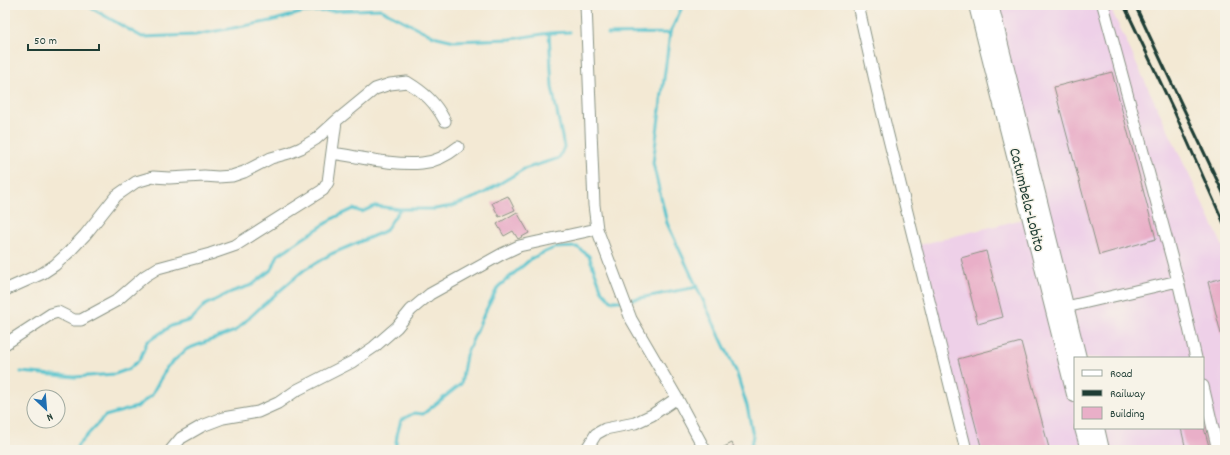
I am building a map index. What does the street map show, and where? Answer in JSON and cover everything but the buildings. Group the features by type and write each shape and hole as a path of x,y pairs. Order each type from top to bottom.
{"highway":[{"name":"Catumbela-Lobito","path":"977,5 1074,390"},
{"name":"Catumbela-Lobito","path":"990,5 1078,357"},
{"path":"1083,429 1089,450"},
{"path":"1096,429 1101,450"}],"street":[{"path":"586,5 594,205 597,229 631,319 678,398 705,450"},
{"path":"858,5 881,107 966,450"},
{"path":"1102,5 1178,281 1196,357"},
{"path":"5,290 43,273 55,265 79,240 116,196 136,182 153,177 218,177 244,172 271,158 289,154 316,139 336,120 375,89 390,84 407,82 421,91 433,102 445,121"},
{"path":"5,344 51,314 58,312 74,320 81,320 116,301 158,268 210,254 236,245 322,190 328,182 336,120"},
{"path":"332,153 391,162 423,163 438,159 458,147"},
{"path":"171,450 181,438 202,426 223,418 258,412 278,403 296,390 352,362 374,348 430,294 502,254 519,246 597,229"},
{"path":"1066,307 1178,281"},
{"path":"1204,390 1218,450"},
{"path":"586,450 596,434 605,429 635,423 652,415 678,398"}],"shaded area":[{"path":"990,5 1109,5 1225,251 1225,450 966,450 915,246 1043,214"}],"waterway":[{"path":"86,5 142,37 195,35 271,21 304,12 380,9 433,36 454,41 511,39 549,33 570,32"},
{"path":"683,5 670,33 653,163 667,223 736,371 747,406 753,436 750,450"},
{"path":"21,372 75,377 115,374 129,369 140,359 147,342 171,326 191,320 205,305 231,292 252,285 272,269 278,255 334,218 353,209 362,212 375,206 400,209 435,209 452,206 479,196 524,169 559,158 564,147 552,87 549,33"},
{"path":"608,34 670,33"},
{"path":"76,450 78,445 105,416 137,407 152,395 167,367 187,349 235,331 304,270 331,254 385,231 400,209"},
{"path":"395,450 401,420 414,413 423,414 461,384 466,355 498,287 532,258 554,248 577,247 589,256 602,291 611,301 624,301 697,287"}],"railway":[{"path":"1124,5 1174,111 1225,226"},
{"path":"1135,5 1225,197"}]}
